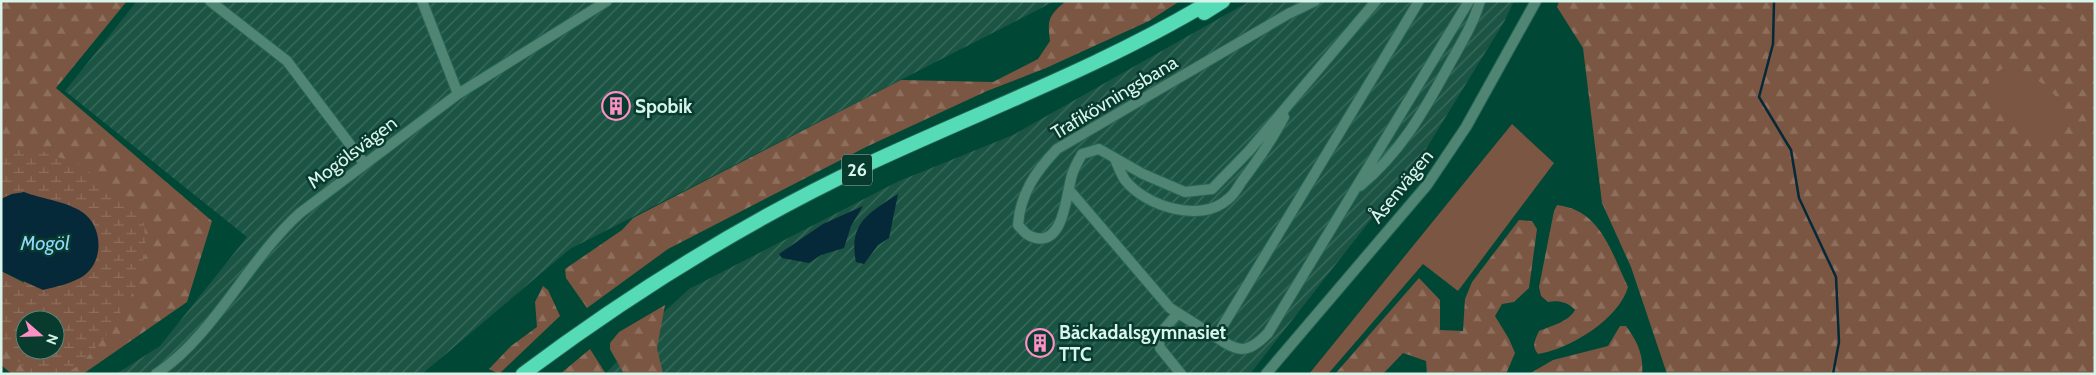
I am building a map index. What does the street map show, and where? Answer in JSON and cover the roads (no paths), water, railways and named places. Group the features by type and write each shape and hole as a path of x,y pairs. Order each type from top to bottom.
{"highway":[{"name":"26","path":"523,374 633,296 766,217 865,166 1127,47 1211,1"},
{"name":"26","path":"536,374 646,297 766,225 868,173 1123,56 1224,1"}],"street":[{"path":"210,1 287,61 364,163"},
{"path":"422,1 458,94"},
{"name":"Mogölsvägen","path":"156,374 183,352 199,334 280,231 364,163 458,94 607,1"},
{"name":"Trafikövningsbana","path":"1315,1 1288,14 1057,149 1040,167 1019,206 1018,225 1027,236 1048,237 1059,226 1070,191 1072,172 1082,154 1099,149 1143,174 1185,192 1212,189 1249,152 1376,1"},
{"path":"1216,337 1419,1"},
{"path":"1070,191 1170,308 1230,346 1244,350 1257,345 1268,333 1469,1"},
{"path":"1354,192 1382,168 1420,119 1474,19 1480,1"},
{"name":"Åsenvägen","path":"1266,374 1427,185 1466,127 1536,1"},
{"name":"Trafikövningsbana","path":"1114,158 1125,180 1142,194 1160,205 1184,212 1203,211 1228,200 1265,152 1296,96"},
{"path":"1178,313 1158,336 1160,348 1181,374"}],"water":[{"name":"Mogöl","path":"24,192 73,207 86,215 92,222 96,230 98,248 97,257 88,273 67,284 43,290 1,271 1,199 12,194"},
{"path":"898,194 889,238 878,245 864,264 856,262 854,249 858,228 863,220 878,207"},
{"path":"863,206 851,226 844,248 821,255 809,263 782,258 779,254 823,224"}],"waterway":[{"path":"1774,1 1773,44 1759,97 1791,150 1799,198 1836,277 1839,342 1833,374"}],"place":[{"name":"Spobik","path":"616,106"},
{"name":"Bäckadalsgymnasiet TTC","path":"1040,343"}]}
